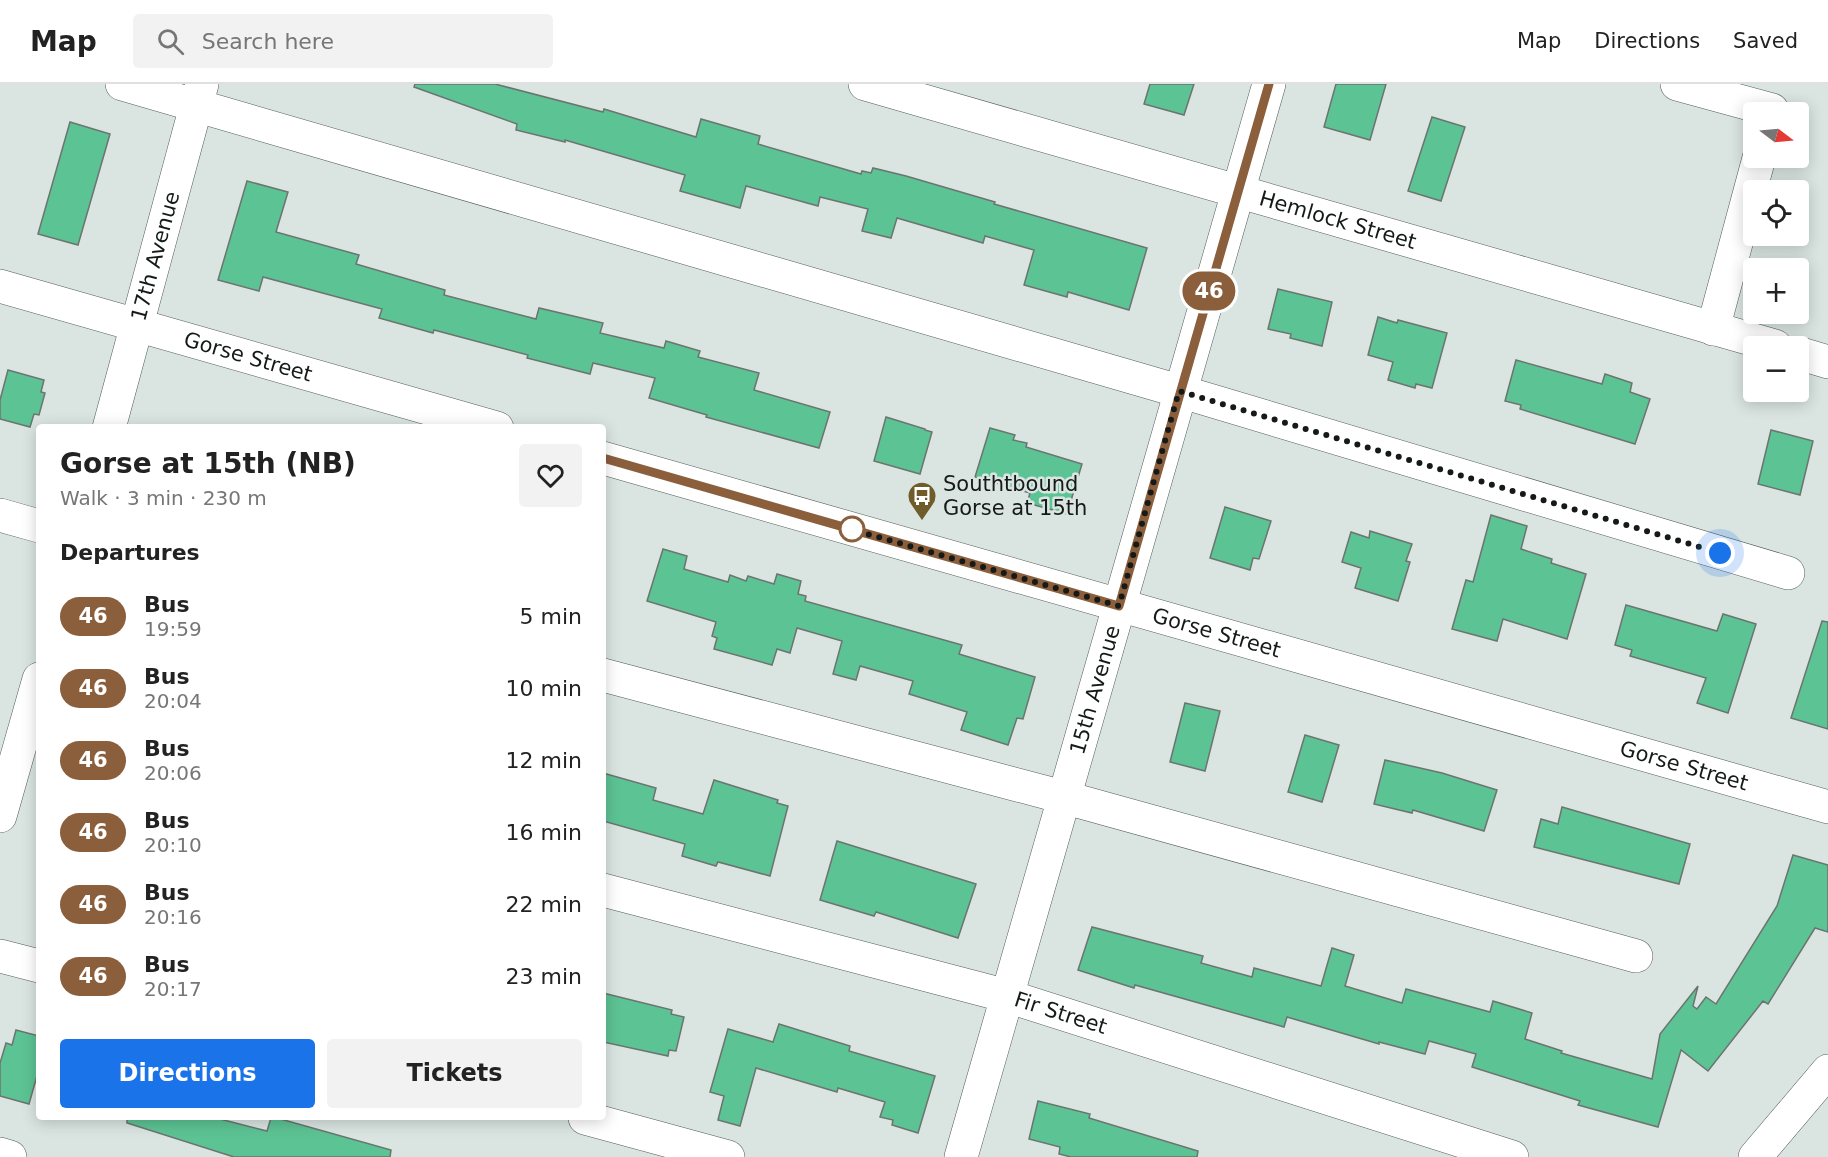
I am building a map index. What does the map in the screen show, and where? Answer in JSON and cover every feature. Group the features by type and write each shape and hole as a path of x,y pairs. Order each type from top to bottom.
{"street":[{"path":"122,84 199,94 1788,573"},
{"name":"Hemlock Street","path":"865,84 1743,337"},
{"name":"15th Avenue","path":"961,1157 1179,391 1269,84"},
{"path":"1677,84 1775,102"},
{"name":"17th Avenue","path":"110,424 199,94"},
{"path":"1713,329 1757,168"},
{"name":"Gorse Street","path":"0,286 482,424"},
{"path":"1809,356 1828,362"},
{"name":"Gorse Street","path":"606,459 1828,807"},
{"path":"0,515 36,525"},
{"path":"606,676 1063,797 1635,956"},
{"path":"0,816 20,738 36,688"},
{"name":"Fir Street","path":"606,891 1007,996 1512,1157"},
{"path":"0,956 36,965"},
{"path":"1755,1157 1828,1071"},
{"path":"592,1120 728,1157"},
{"path":"0,1154 9,1157"}],"building":[{"path":"415,84 495,84 603,112 604,109 696,137 701,119 760,136 758,144 861,174 862,171 871,173 873,168 906,176 1147,248 1129,310 1068,292 1067,297 1024,285 1034,250 985,236 983,243 897,218 891,238 862,231 868,209 820,197 818,206 746,186 740,208 680,191 685,175 565,140 565,142 516,130 517,124 414,87"},
{"path":"1150,84 1194,84 1184,115 1144,104"},
{"path":"1336,84 1386,84 1370,140 1324,127"},
{"path":"1432,117 1465,127 1441,201 1408,191"},
{"path":"70,122 110,134 78,245 38,234"},
{"path":"247,181 288,192 276,232 359,255 356,264 445,290 444,295 536,319 539,308 603,323 600,333 664,348 666,341 700,351 698,357 759,373 754,390 830,412 819,448 706,417 707,415 649,398 655,378 593,363 590,374 527,358 528,355 379,318 382,309 263,277 259,291 218,280"},
{"path":"1278,289 1332,302 1322,346 1290,338 1291,334 1268,329"},
{"path":"1378,317 1447,333 1432,388 1416,384 1415,388 1388,380 1393,362 1368,355"},
{"path":"1516,360 1602,384 1605,374 1632,383 1630,392 1650,399 1635,444 1520,409 1521,405 1505,401"},
{"path":"8,370 44,380 41,392 45,393 39,415 34,414 30,427 0,419 0,400"},
{"path":"886,417 932,432 920,474 874,461"},
{"path":"990,428 1015,435 1013,440 1027,443 1026,447 1082,464 1067,514 1027,503 1030,493 975,477"},
{"path":"1771,430 1813,441 1800,495 1758,484"},
{"path":"1225,507 1271,521 1259,559 1253,558 1250,570 1210,558"},
{"path":"1491,515 1527,526 1521,549 1552,559 1551,563 1586,574 1567,639 1503,619 1497,641 1452,629 1466,580 1473,582"},
{"path":"1370,531 1412,544 1406,561 1410,562 1398,601 1355,588 1361,568 1342,562 1351,532 1369,538"},
{"path":"663,549 687,556 684,569 728,582 730,575 746,581 748,576 774,584 777,574 801,581 798,594 806,596 805,601 962,645 959,654 1035,677 1023,719 1017,718 1008,745 961,730 967,712 909,694 913,681 860,666 856,680 833,674 842,641 797,628 790,653 777,649 772,665 714,649 717,638 712,636 716,622 647,601"},
{"path":"1626,605 1717,631 1723,614 1756,624 1728,713 1697,703 1706,678 1630,656 1632,650 1615,645"},
{"path":"1822,621 1828,622 1828,729 1791,718"},
{"path":"1185,703 1220,711 1205,771 1170,762"},
{"path":"1305,735 1339,745 1322,802 1288,792"},
{"path":"1385,760 1442,773 1497,790 1484,831 1413,810 1412,813 1374,804"},
{"path":"606,774 656,788 653,800 703,814 714,780 778,800 777,803 788,806 770,876 718,862 716,866 682,856 685,844 606,822"},
{"path":"1562,807 1690,844 1679,884 1534,847 1541,819 1558,824"},
{"path":"837,841 976,884 958,938 876,912 874,916 820,900"},
{"path":"1793,855 1828,865 1828,932 1815,928 1768,1004 1763,1001 1708,1071 1681,1050 1658,1127 1578,1105 1580,1101 1472,1067 1476,1054 1429,1041 1425,1054 1379,1042 1379,1044 1287,1017 1284,1027 1135,985 1134,988 1078,970 1092,927 1203,956 1201,963 1252,977 1254,968 1321,986 1332,948 1354,955 1345,986 1402,1003 1406,989 1490,1012 1493,1001 1532,1013 1525,1039 1562,1051 1561,1053 1652,1079 1660,1034 1698,986 1693,1006 1697,1009 1706,997 1716,1004 1777,906"},
{"path":"606,994 672,1010 671,1014 684,1017 676,1051 669,1050 668,1056 606,1043"},
{"path":"779,1024 850,1046 849,1051 935,1076 918,1133 892,1125 893,1120 880,1117 885,1102 838,1088 837,1092 756,1068 740,1126 718,1120 724,1096 710,1092 728,1029 773,1042"},
{"path":"16,1030 36,1035 36,1080 29,1104 0,1096 0,1063 6,1043 12,1045"},
{"path":"1038,1101 1090,1114 1089,1118 1198,1151 1197,1157 1071,1157 1059,1154 1060,1147 1029,1139"},
{"path":"127,1120 224,1120 267,1131 270,1120 284,1120 391,1150 390,1157 234,1157 127,1123"}],"bus line":[{"name":"46","path":"606,459 1119,606 1269,84"}],"place":[{"name":"Southtbound Gorse at 15th","path":"922,522"}],"route":[{"path":"852,529 850,529 1119,606 1179,391 1720,553"}]}
